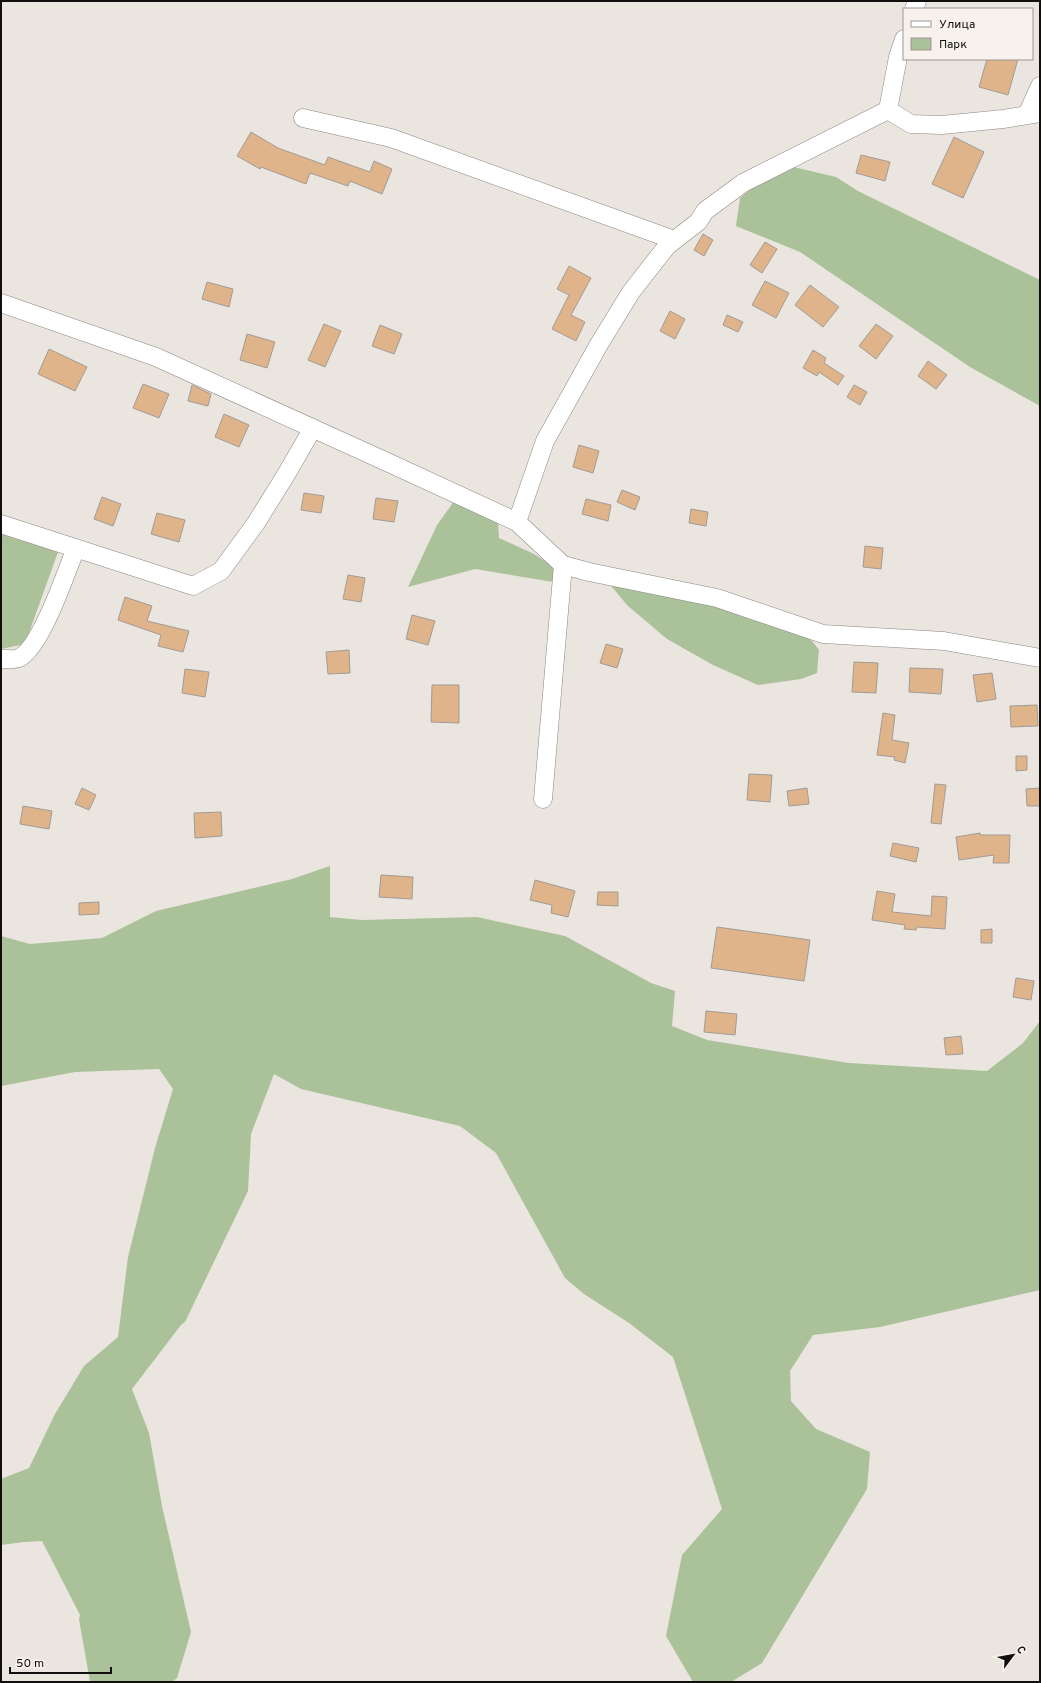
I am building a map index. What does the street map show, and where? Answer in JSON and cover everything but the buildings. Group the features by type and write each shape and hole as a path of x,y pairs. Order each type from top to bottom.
{"street":[{"path":"888,110 898,58 903,43"},
{"path":"888,110 911,124 942,125 1034,114 1040,86"},
{"path":"517,522 545,441 598,346 631,292 667,246 698,222 705,211 743,183 888,110"},
{"path":"303,118 391,138 674,240"},
{"path":"1,302 156,357 517,522 564,565 589,572 717,598 823,634 944,641 1040,658"},
{"path":"1,524 193,586 221,571 256,523 313,428"},
{"path":"1,659 18,659 30,650 49,614 76,548"},
{"path":"543,799 564,565"}],"green space":[{"path":"781,164 836,177 858,191 1040,280 1040,406 970,367 800,252 736,226 740,198"},
{"path":"460,493 497,504 499,538 534,554 555,568 553,582 475,569 408,587 437,525"},
{"path":"1,533 58,552 25,644 1,649"},
{"path":"606,580 685,592 805,632 819,650 817,673 801,679 758,685 713,665 667,639 628,606"},
{"path":"330,866 330,917 362,920 477,917 565,936 651,983 675,991 672,1026 707,1040 849,1063 987,1071 1023,1043 1040,1021 1040,1290 880,1327 813,1335 790,1371 791,1401 816,1429 870,1452 867,1489 762,1663 731,1682 693,1682 666,1636 682,1555 722,1509 673,1357 629,1323 584,1294 565,1278 496,1153 460,1126 301,1089 274,1074 251,1134 248,1191 185,1322 181,1325 132,1389 149,1433 162,1506 191,1632 177,1678 172,1682 90,1682 79,1619 80,1615 42,1541 1,1545 1,1479 29,1468 55,1414 84,1366 118,1337 128,1257 155,1148 173,1089 159,1069 75,1072 1,1086 1,936 30,944 102,938 156,911 292,879"}]}
